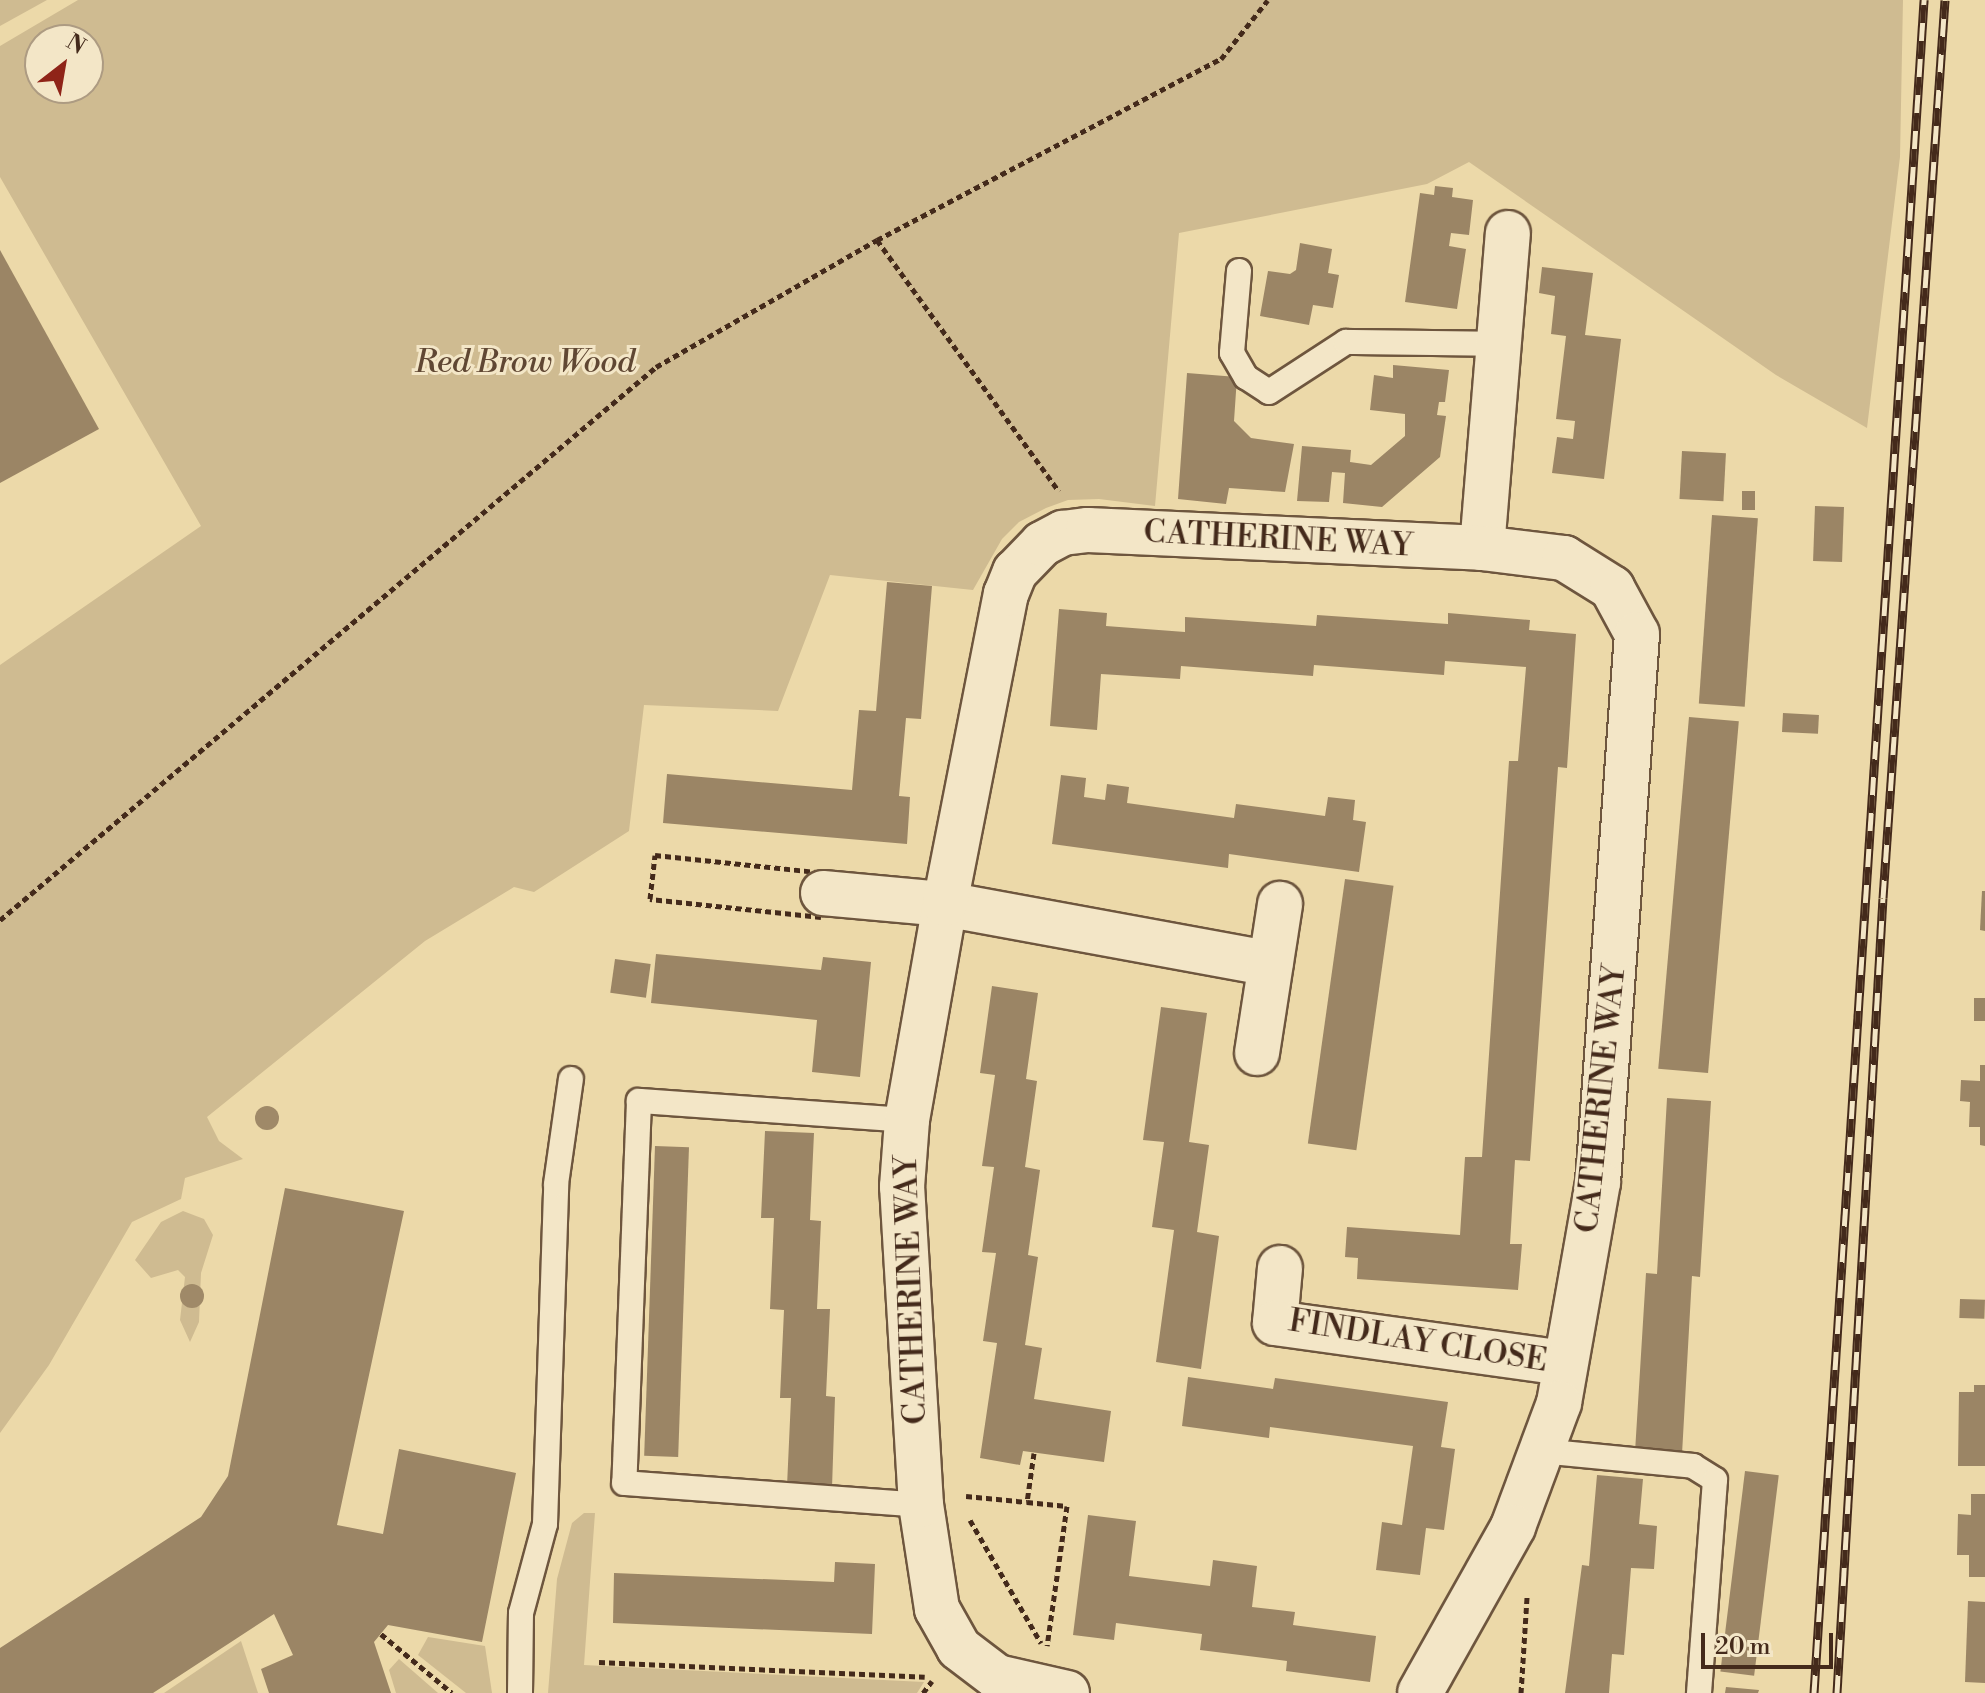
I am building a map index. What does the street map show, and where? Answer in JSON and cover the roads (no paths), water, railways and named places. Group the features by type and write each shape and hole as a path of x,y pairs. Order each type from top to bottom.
{"street":[{"path":"1482,548 1508,233"},
{"name":"CATHERINE WAY","path":"1067,1693 997,1677 959,1648 937,1609 921,1505 902,1187 907,1120 945,904 1006,594 1015,572 1042,544 1063,533 1088,530 1482,548 1564,558 1592,571 1628,609 1637,634 1598,1182 1559,1403 1513,1527 1420,1693"},
{"path":"823,893 945,904 1271,964"},
{"path":"1257,1053 1280,904"},
{"name":"FINDLAY CLOSE","path":"1280,1268 1275,1323 1564,1363"}],"lane":[{"path":"1239,271 1232,353 1246,377 1269,392 1346,342 1499,344"},
{"path":"520,1693 521,1613 545,1524 556,1184 571,1079"},
{"path":"907,1120 639,1101 624,1483 921,1505"},
{"path":"1541,1451 1693,1466 1715,1480 1699,1693"}],"railway":[{"path":"1814,1693 1924,0"},
{"path":"1837,1693 1883,898 1945,0"}],"park label":[{"name":"Red Brow Wood","path":"525,362"}]}
